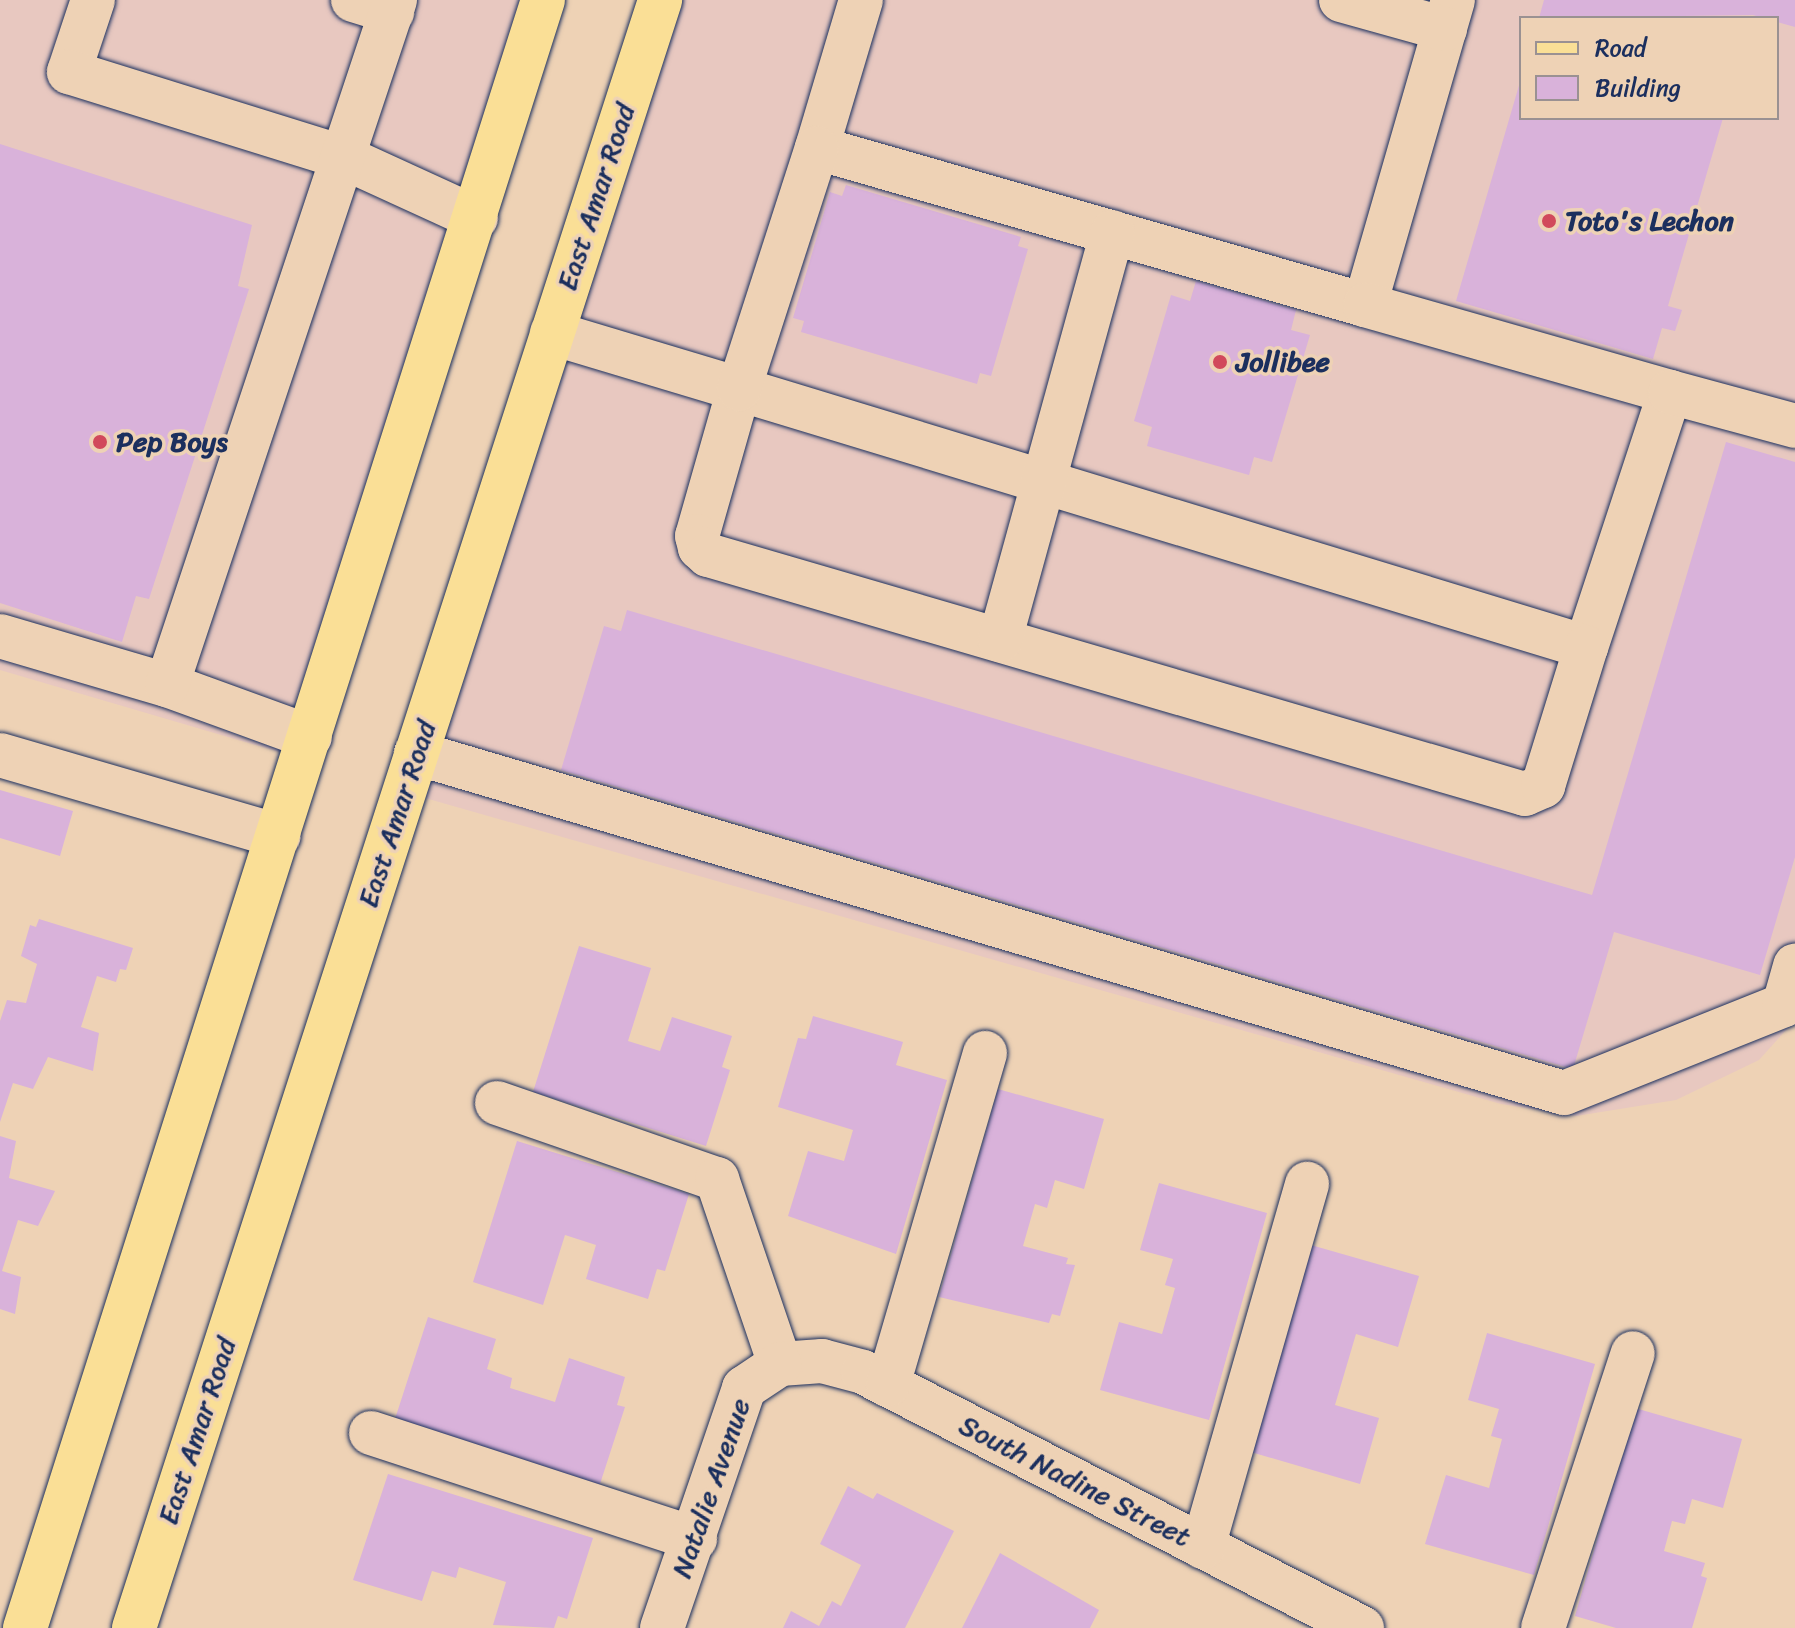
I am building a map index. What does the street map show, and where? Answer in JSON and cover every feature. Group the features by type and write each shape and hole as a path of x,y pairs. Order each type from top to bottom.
{"main road":[{"path":"25,1628 543,0"},
{"name":"East Amar Road","path":"134,1628 660,0"}],"street":[{"path":"93,0 69,72 345,158 476,218"},
{"path":"861,0 739,389 697,536 700,548 708,555 1525,794 1543,786 1670,392"},
{"path":"1341,0 1449,14 1365,305"},
{"path":"167,685 345,158 380,4"},
{"path":"817,148 1795,426"},
{"path":"1000,640 1112,232"},
{"path":"552,333 1586,647"},
{"path":"0,636 167,685 310,737"},
{"path":"416,753 1564,1093 1784,1005 1795,966"},
{"path":"0,755 278,836"},
{"path":"888,1385 985,1053"},
{"path":"497,1103 717,1179 780,1364"},
{"path":"1203,1547 1307,1184"},
{"path":"1543,1628 1633,1353"},
{"name":"South Nadine Street","path":"780,1364 822,1361 888,1385 1203,1547 1341,1623"},
{"name":"Natalie Avenue","path":"662,1628 695,1539 744,1388 780,1364"},
{"path":"371,1433 695,1539"}],"shaded area":[{"path":"0,0 543,0 303,759 0,670"},
{"path":"660,0 1795,0 1795,1020 1759,1060 1676,1100 1576,1116 1501,1104 404,792"}],"building":[{"path":"1544,0 1795,0 1795,27 1779,22 1779,16 1540,16"},
{"path":"1519,85 1519,120 1722,120 1668,306 1682,310 1675,331 1662,328 1653,359 1456,301"},
{"name":"Pep Boys","path":"0,144 252,225 238,286 249,289 149,599 136,596 122,642 0,603"},
{"path":"846,185 1021,237 1018,246 1028,249 991,376 980,373 977,384 801,332 804,321 793,318 830,192 842,196"},
{"path":"1196,281 1296,310 1291,330 1310,335 1272,462 1254,457 1249,475 1147,446 1152,427 1134,421 1171,295 1190,301"},
{"path":"1726,442 1795,462 1795,857 1760,975 1614,932 1573,1069 561,770 604,626 621,631 627,610 1592,895"},
{"path":"0,790 73,811 60,856 0,838"},
{"path":"39,919 133,948 126,970 120,969 116,982 97,976 81,1027 99,1033 93,1071 48,1057 33,1089 13,1083 0,1122 0,1021 7,1000 26,1003 37,964 21,956 30,925 36,927"},
{"path":"579,946 651,968 628,1041 660,1051 672,1017 732,1036 722,1067 730,1070 706,1146 533,1092"},
{"path":"813,1016 903,1042 896,1065 947,1080 896,1254 788,1216 808,1151 844,1161 853,1130 778,1107 798,1038 806,1039"},
{"path":"998,1089 1104,1119 1084,1189 1055,1180 1047,1208 1035,1204 1023,1246 1068,1258 1066,1264 1075,1265 1060,1316 1052,1314 1049,1323 939,1297"},
{"path":"0,1136 16,1141 9,1178 55,1191 38,1226 18,1220 2,1271 21,1277 15,1314 0,1309"},
{"path":"517,1141 689,1194 665,1271 657,1269 648,1299 586,1279 596,1245 565,1235 543,1305 473,1282"},
{"path":"1159,1183 1267,1213 1209,1420 1100,1390 1119,1322 1162,1334 1175,1288 1165,1285 1173,1259 1140,1250"},
{"path":"1311,1245 1419,1276 1398,1347 1356,1334 1335,1405 1379,1418 1360,1484 1251,1452"},
{"path":"428,1317 496,1339 487,1369 512,1378 510,1388 555,1402 569,1358 625,1377 617,1405 625,1407 599,1487 394,1422"},
{"path":"1487,1333 1595,1364 1534,1575 1425,1544 1446,1475 1489,1488 1502,1439 1491,1436 1499,1409 1468,1400"},
{"path":"1635,1408 1742,1439 1723,1508 1692,1499 1685,1524 1672,1521 1664,1551 1705,1563 1701,1576 1707,1578 1692,1628 1616,1628 1575,1616"},
{"path":"388,1474 593,1538 567,1619 558,1616 554,1628 493,1625 506,1582 459,1567 456,1578 432,1571 422,1601 353,1580"},
{"path":"848,1486 873,1499 877,1493 954,1531 905,1628 783,1628 791,1611 819,1626 832,1601 841,1606 861,1565 820,1544"},
{"path":"1000,1553 1099,1610 1090,1628 962,1628"}],"place":[{"name":"Toto's Lechon","path":"1549,221"},
{"name":"Jollibee","path":"1220,362"},
{"name":"Pep Boys","path":"100,442"}]}
